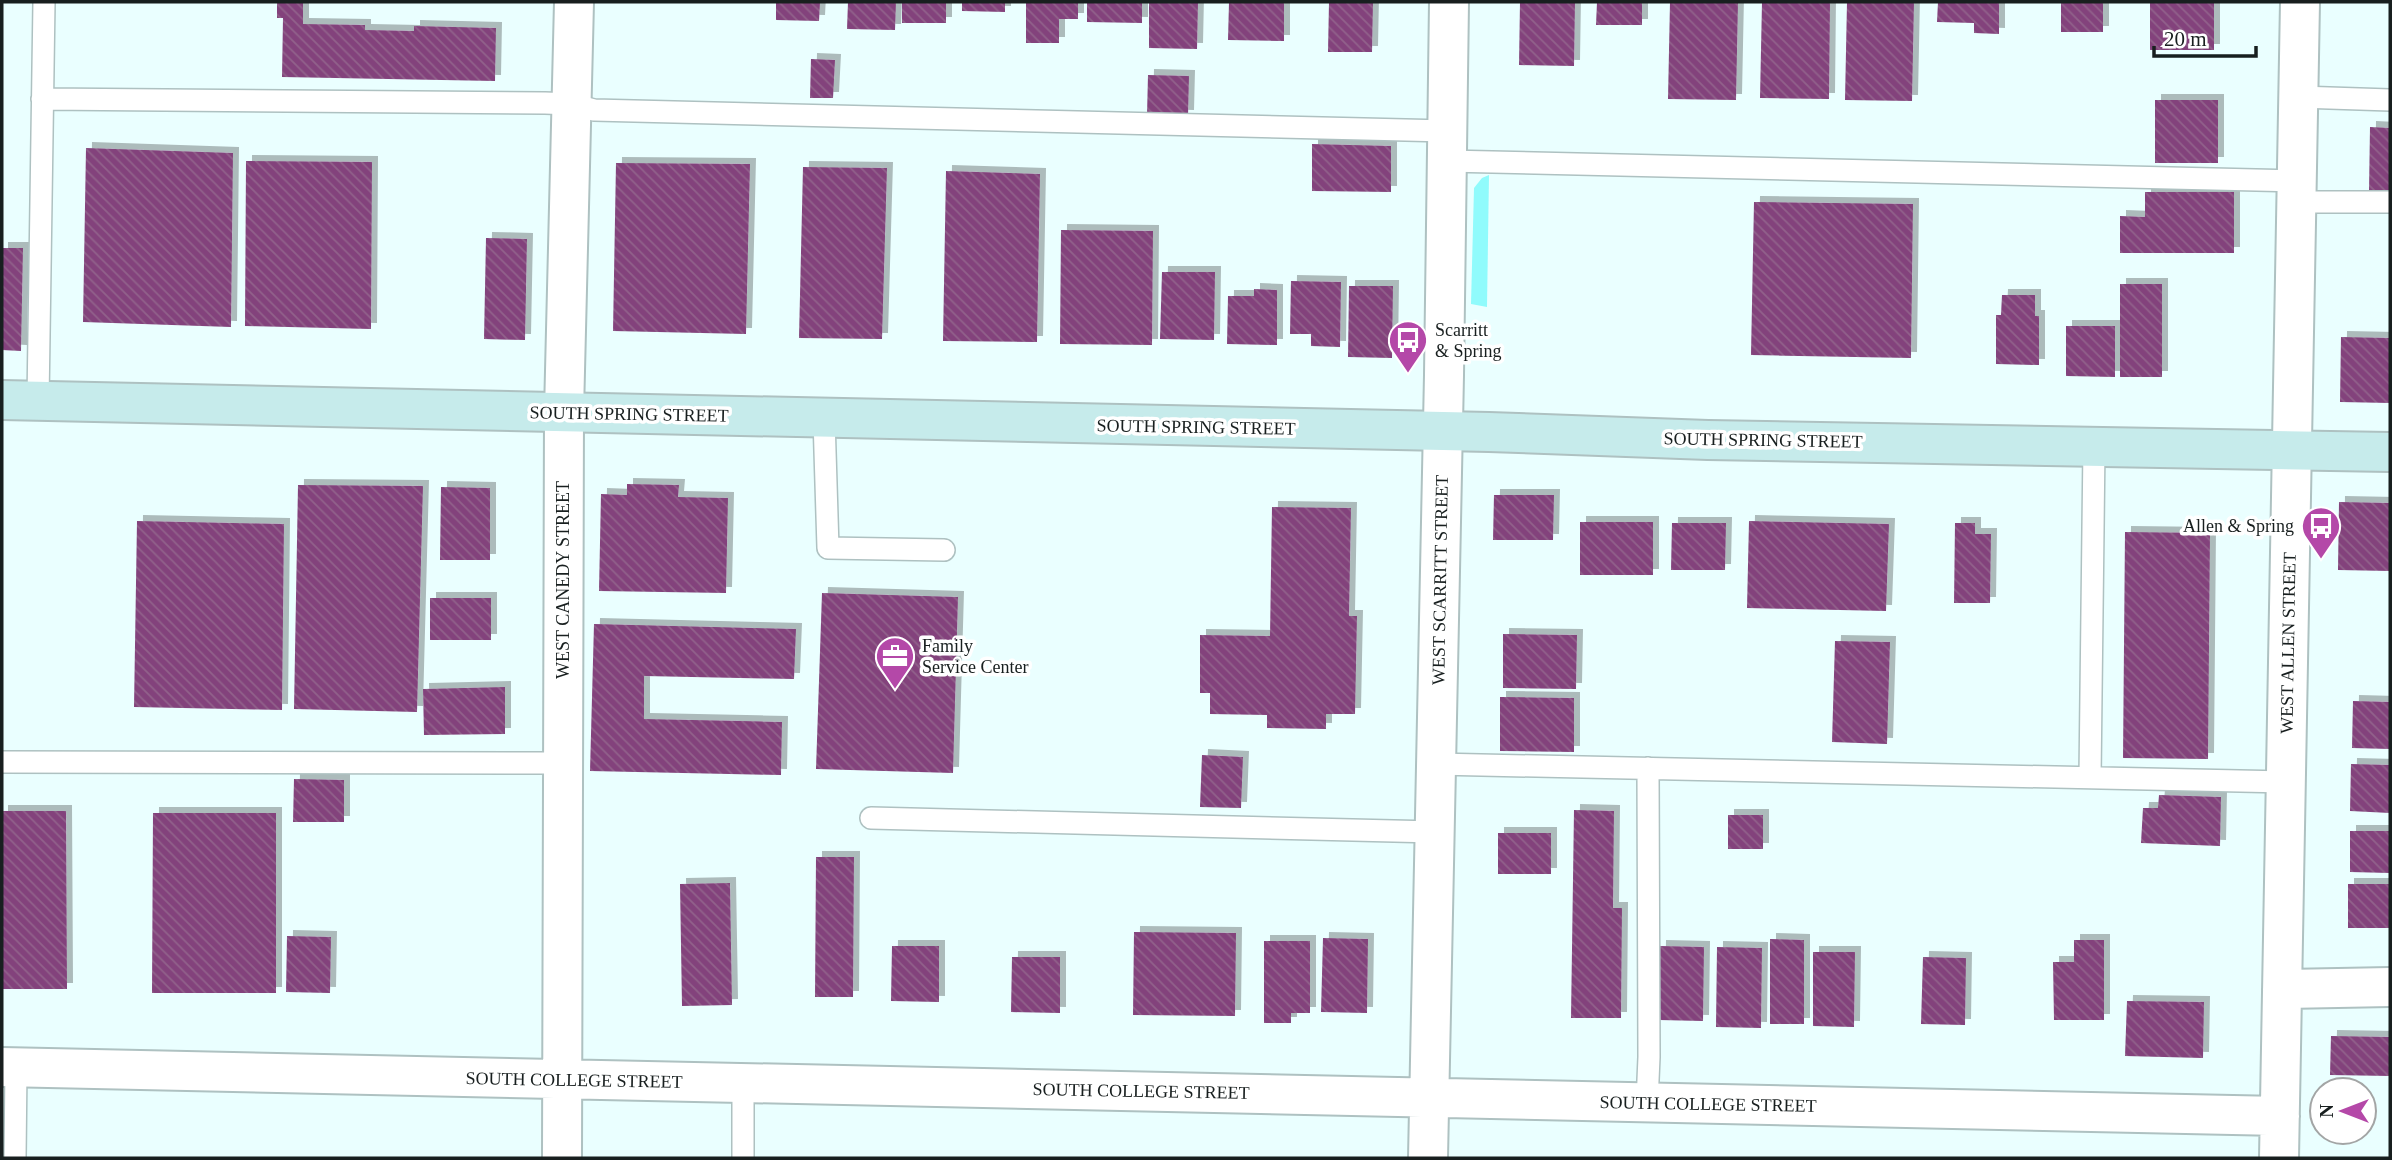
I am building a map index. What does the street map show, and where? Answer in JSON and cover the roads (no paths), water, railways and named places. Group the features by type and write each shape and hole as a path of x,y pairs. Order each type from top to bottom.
{"street":[{"name":"WEST CANEDY STREET","path":"562,1158 564,412 574,2"},
{"name":"WEST SCARRITT STREET","path":"1427,1158 1443,432 1449,2"},
{"name":"WEST ALLEN STREET","path":"2279,1158 2300,2"},
{"name":"SOUTH SPRING STREET","path":"20,400 1708,440 2390,452"},
{"path":"2282,989 2390,987"},
{"name":"SOUTH COLLEGE STREET","path":"9,1068 2280,1116"}],"lane":[{"path":"20,400 43,99 44,2"},
{"path":"2299,97 2390,100"},
{"path":"43,99 571,104 594,110 1447,146 2297,191 2390,202"},
{"path":"824,419 828,548 944,551"},
{"path":"2090,777 2094,446"},
{"path":"2,762 563,763"},
{"path":"1436,764 2286,782"},
{"path":"1647,1102 1650,1057 1648,768"},
{"path":"871,818 1435,832"},
{"path":"9,1068 15,1158"},
{"path":"743,1083 743,1158"}],"place":[{"name":"Scarritt & Spring","path":"1408,374"},
{"name":"Allen & Spring","path":"2321,560"},
{"name":"Family Service Center","path":"895,690"}]}
